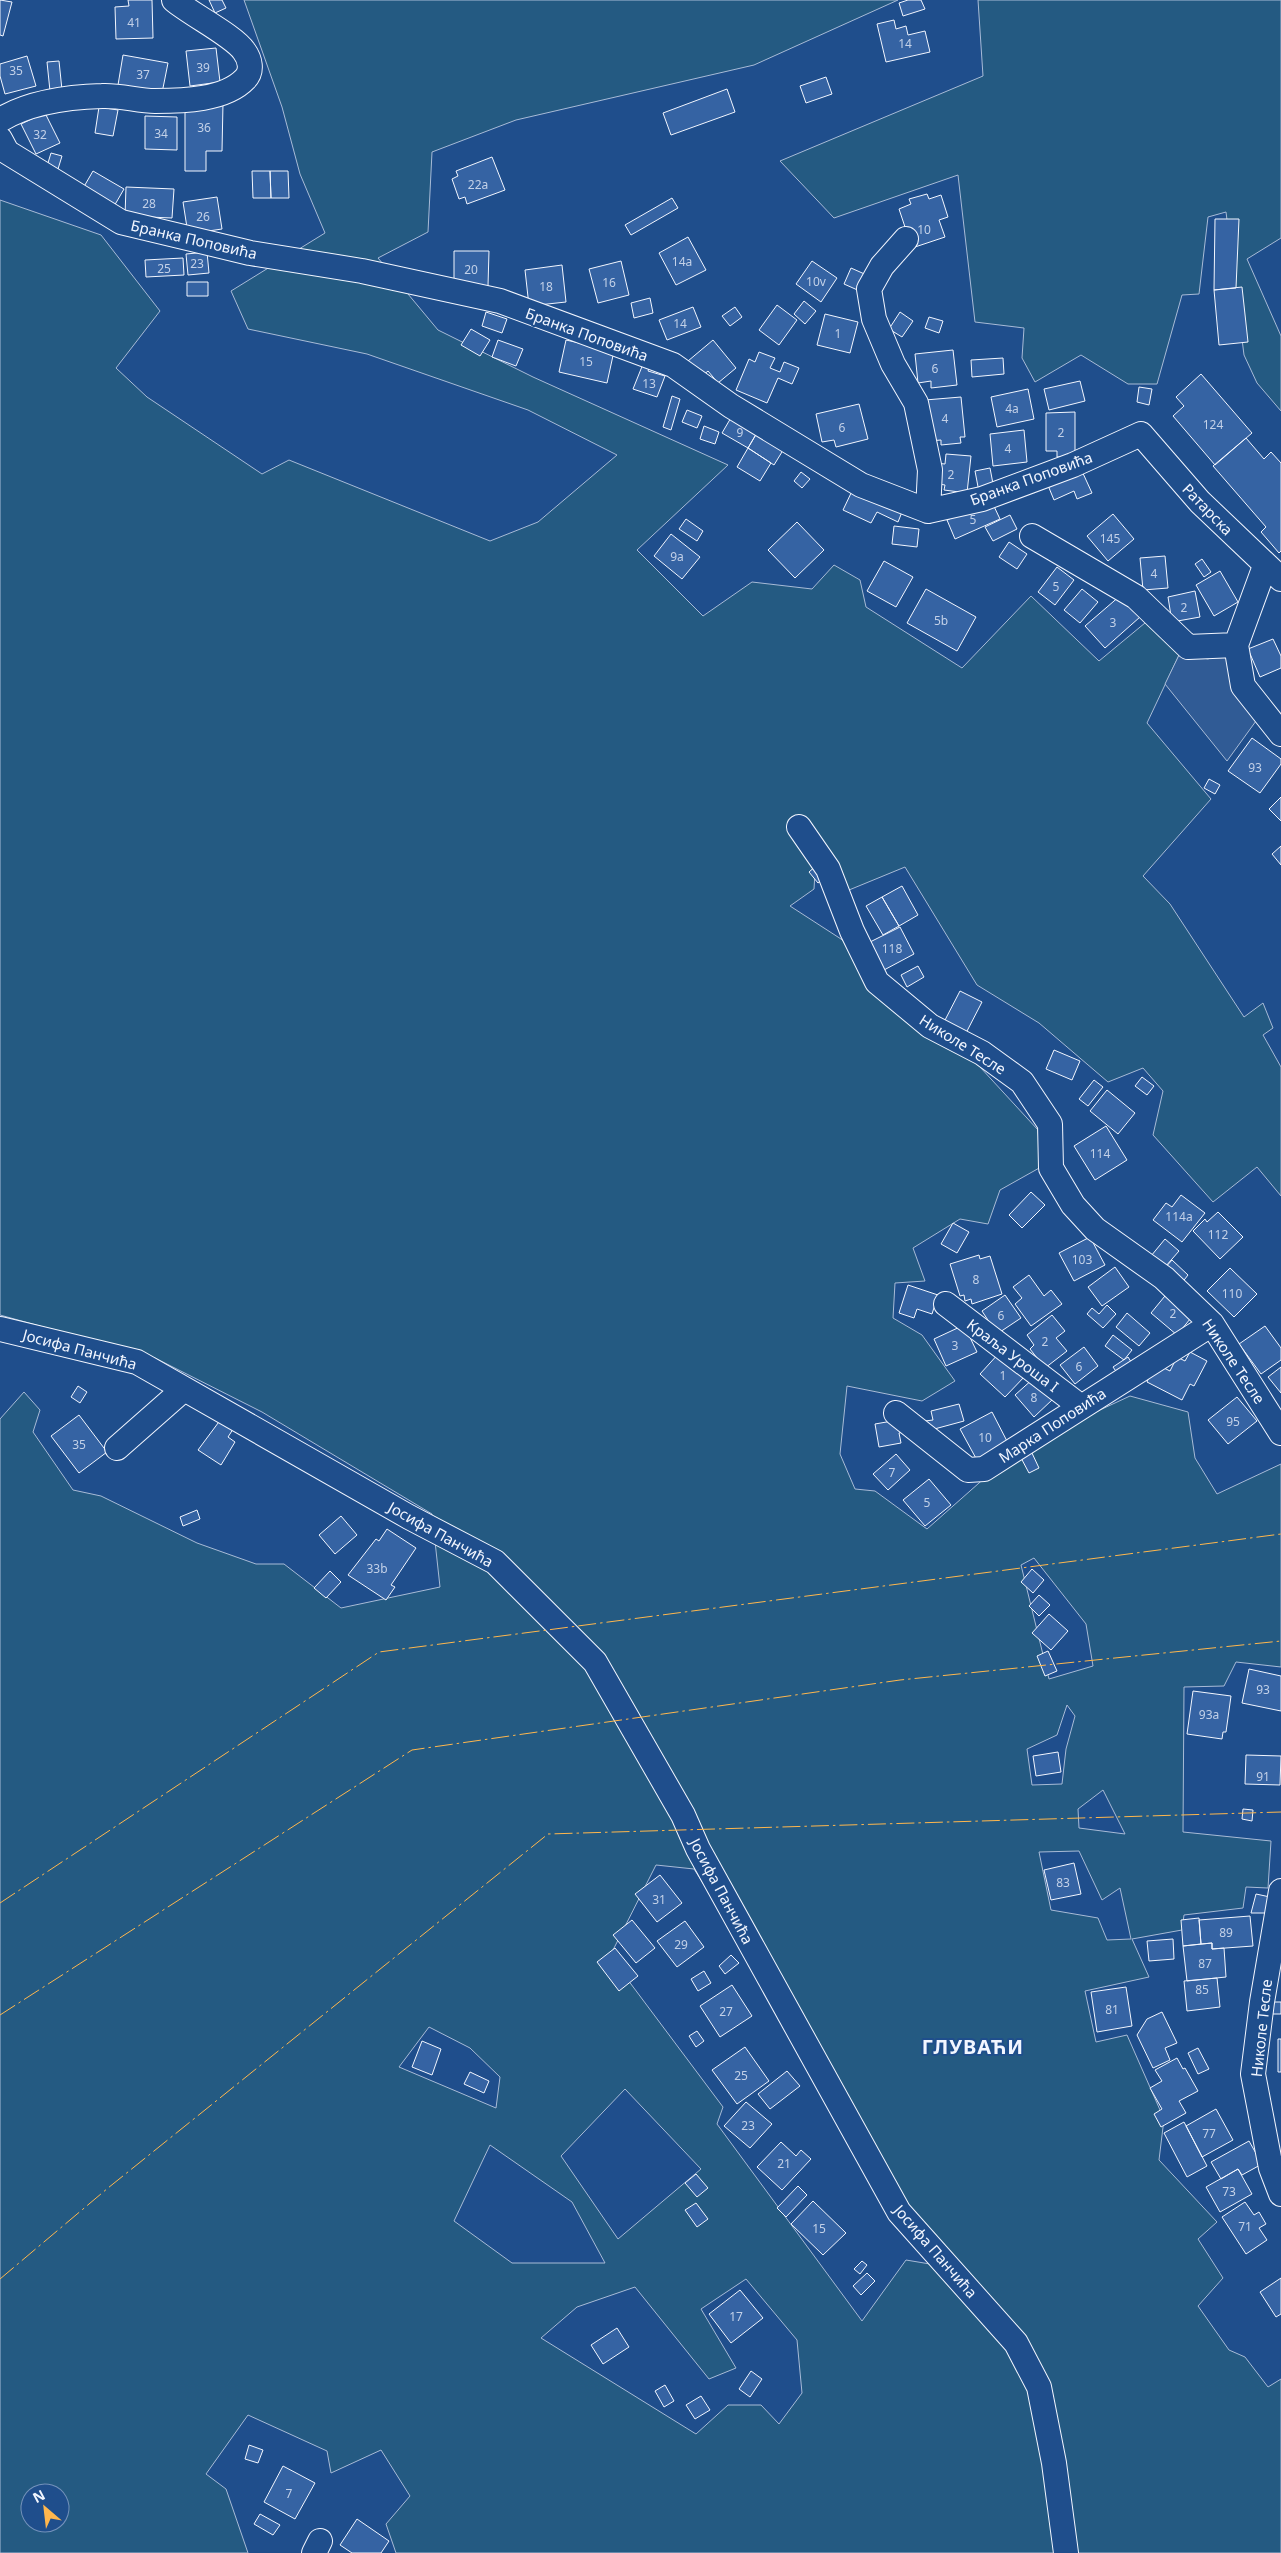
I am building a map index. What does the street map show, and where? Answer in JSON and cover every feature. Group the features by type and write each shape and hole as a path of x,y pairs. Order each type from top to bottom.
{"street":[{"path":"0,120 23,109 70,100 103,96 154,101 182,99 211,95 237,87 248,76 250,63 244,51 233,40 189,13 174,0"},
{"name":"Бранка Поповића","path":"2,146 121,222 250,253 362,270 500,301 673,365 731,406 862,485 928,511 982,500 1073,465 1141,434"},
{"path":"906,239 882,266 869,289 874,319 893,364 916,402 930,470 928,511"},
{"name":"Ратарска","path":"1141,434 1200,502 1273,572"},
{"path":"1032,536 1136,597 1188,647 1236,645"},
{"path":"1273,572 1236,645 1243,686 1281,734"},
{"name":"Николе Тесле","path":"799,827 828,869 852,931 877,982 930,1026 982,1053 1022,1082 1050,1124 1051,1168 1073,1205 1095,1229 1164,1278 1212,1324 1281,1433"},
{"name":"Краља Уроша I","path":"946,1304 1080,1406"},
{"name":"Марка Поповића","path":"896,1414 968,1470 984,1470 1080,1406 1212,1324"},
{"name":"Јосифа Панчића","path":"0,1329 137,1362 409,1516 495,1562 595,1662 683,1816 698,1849 899,2212 1016,2343 1039,2387 1054,2462 1066,2553"},
{"path":"117,1448 184,1389"},
{"name":"Николе Тесле","path":"1281,1891 1263,1993 1253,2074 1276,2165 1281,2194"}],"shaded area":[{"path":"244,0 898,0 754,65 516,120 432,152 428,232 378,258 438,330 533,377 728,465 637,550 703,616 752,582 812,589 834,565 860,580 866,607 962,668 1031,596 1099,661 1151,618 1180,653 1147,723 1211,799 1143,876 1170,904 1244,1017 1263,1003 1273,1028 1263,1035 1281,1067 1281,1196 1257,1167 1213,1202 1153,1135 1163,1091 1143,1068 1108,1082 1039,1023 977,985 905,867 849,890 816,856 814,889 790,906 841,939 980,1067 1038,1130 1041,1167 1000,1190 988,1224 960,1219 913,1248 925,1281 895,1283 893,1318 922,1335 955,1381 922,1401 847,1386 840,1454 855,1489 875,1491 927,1529 996,1468 1087,1416 1130,1396 1188,1412 1195,1458 1217,1494 1281,1464 1281,1667 1236,1662 1224,1686 1184,1687 1183,1832 1271,1841 1268,1888 1246,1887 1243,1908 1184,1915 1182,1930 1132,1939 1149,1977 1085,1991 1096,2042 1127,2035 1164,2119 1159,2160 1217,2222 1198,2239 1223,2278 1198,2306 1229,2350 1245,2357 1268,2387 1281,2379 1281,2553 396,2553 386,2524 410,2496 381,2450 331,2473 327,2451 248,2415 206,2474 226,2489 248,2553 0,2553 0,1419 24,1392 40,1410 33,1432 73,1490 101,1496 197,1543 256,1564 284,1564 341,1608 440,1587 432,1514 262,1412 155,1358 0,1315 0,200 101,235 160,311 116,368 147,397 262,474 289,460 490,541 538,522 617,455 528,410 367,354 248,329 231,291 325,233 300,174 282,107","holes":["1034,1558 1086,1624 1093,1666 1049,1679 1021,1565","1067,1705 1075,1716 1066,1749 1062,1784 1032,1785 1027,1749 1057,1735","1103,1790 1125,1834 1079,1828 1078,1809","1079,1851 1102,1900 1120,1888 1131,1939 1107,1940 1098,1918 1051,1910 1039,1852","656,1865 694,1869 876,2153 930,2264 906,2260 862,2321 717,2124 723,2107 610,1956","429,2027 470,2048 500,2077 496,2108 399,2067","625,2089 701,2169 618,2239 561,2156","490,2145 572,2202 605,2263 512,2263 454,2221","746,2279 797,2340 802,2393 779,2424 761,2405 728,2405 696,2434 541,2338 577,2307 635,2287 709,2379 736,2368 701,2309"]},
{"path":"978,0 1281,0 1281,238 1247,259 1281,336 1281,411 1257,383 1244,355 1226,212 1208,217 1199,294 1182,295 1157,384 1128,384 1081,355 1035,382 1022,358 1024,328 975,322 958,175 834,218 780,161 983,76"},
{"path":"1180,653 1208,659 1214,656 1227,658 1256,721 1227,761 1165,684"}],"building":[{"path":"0,0 12,2 3,36 0,35"},
{"path":"128,0 152,0 153,38 116,39 115,7 129,6"},
{"path":"209,0 222,0 226,8 215,13"},
{"path":"908,0 921,0 925,9 903,16 899,3"},
{"path":"894,20 896,29 906,26 908,35 925,31 930,52 886,62 877,24"},
{"path":"216,48 220,82 190,86 186,51"},
{"path":"123,55 168,63 162,93 118,85"},
{"path":"27,56 36,86 5,94 0,76 0,64"},
{"path":"59,61 62,90 50,91 47,62"},
{"path":"826,77 832,94 806,103 800,86"},
{"path":"727,89 735,112 671,135 663,113"},
{"path":"185,103 223,103 222,151 206,151 206,171 185,171"},
{"path":"99,107 118,110 113,136 95,133"},
{"path":"45,113 60,143 36,154 21,124"},
{"path":"145,116 177,117 177,150 145,149"},
{"path":"51,153 62,156 58,169 47,166"},
{"path":"492,157 505,190 467,204 465,197 459,199 452,179 458,176 456,171"},
{"path":"93,171 124,189 113,208 82,190"},
{"path":"252,171 270,171 271,198 253,198"},
{"path":"270,171 288,171 289,198 271,198"},
{"path":"126,187 174,189 172,218 125,216"},
{"path":"927,194 929,199 941,195 948,217 939,220 945,237 912,248 899,209 911,204 909,199"},
{"path":"217,197 222,229 188,234 183,202"},
{"path":"672,198 678,208 631,235 625,225"},
{"path":"1215,219 1239,219 1236,288 1214,290"},
{"path":"688,237 706,270 676,285 659,253"},
{"path":"454,251 489,251 488,286 454,286"},
{"path":"207,252 209,273 188,275 186,254"},
{"path":"183,258 184,275 146,277 145,260"},
{"path":"621,261 629,295 598,303 589,269"},
{"path":"812,261 837,278 821,302 796,284"},
{"path":"562,265 566,302 529,306 525,270"},
{"path":"851,268 869,276 862,292 844,284"},
{"path":"187,282 208,282 208,296 187,296"},
{"path":"1242,287 1248,342 1219,345 1214,290"},
{"path":"650,298 653,313 634,318 631,303"},
{"path":"804,301 816,311 805,324 794,314"},
{"path":"777,305 797,320 779,345 759,330"},
{"path":"693,307 701,327 667,340 659,320"},
{"path":"735,307 742,317 730,326 722,316"},
{"path":"486,312 507,319 502,333 482,326"},
{"path":"900,312 913,321 902,337 889,329"},
{"path":"825,314 858,322 850,353 817,345"},
{"path":"929,317 943,321 939,333 925,328"},
{"path":"471,329 490,340 480,356 461,345"},
{"path":"498,340 523,349 516,366 492,357"},
{"path":"566,340 614,351 607,383 559,372"},
{"path":"713,340 736,368 718,383 708,371 701,377 688,361"},
{"path":"953,350 957,385 931,388 931,381 918,383 915,354"},
{"path":"759,352 775,358 770,368 780,372 784,362 799,368 792,384 778,378 767,403 736,390 749,359 755,362"},
{"path":"1003,358 1004,374 972,377 971,360"},
{"path":"643,364 650,366 648,371 665,376 657,397 633,389"},
{"path":"1201,374 1252,433 1215,465 1173,416 1184,406 1176,397"},
{"path":"1080,381 1085,401 1049,410 1044,389"},
{"path":"1139,387 1152,389 1149,405 1137,402"},
{"path":"1028,389 1034,419 997,427 991,397"},
{"path":"672,396 680,399 671,430 663,427"},
{"path":"961,397 965,437 960,437 961,443 941,445 941,440 929,441 925,400"},
{"path":"859,404 868,439 836,447 834,440 822,442 816,414"},
{"path":"687,410 702,416 697,428 682,422"},
{"path":"1075,412 1075,457 1057,457 1057,451 1046,451 1046,413"},
{"path":"732,416 758,431 748,448 722,433"},
{"path":"704,426 719,432 715,444 700,439"},
{"path":"1024,430 1027,462 993,466 990,434"},
{"path":"758,431 785,447 774,465 748,448"},
{"path":"1246,438 1264,459 1271,452 1281,463 1281,551 1279,553 1261,532 1266,527 1213,466"},
{"path":"748,448 771,463 760,481 737,467"},
{"path":"946,454 971,456 967,493 944,490 945,485 932,483 934,463 945,464"},
{"path":"990,468 994,489 979,492 975,471"},
{"path":"1081,469 1092,493 1077,499 1074,491 1054,500 1047,483"},
{"path":"801,472 810,479 802,488 794,481"},
{"path":"853,489 902,512 898,522 877,512 871,523 843,510"},
{"path":"991,500 1000,519 955,539 947,520"},
{"path":"1113,514 1134,539 1108,561 1087,536"},
{"path":"1010,515 1017,529 993,541 985,527"},
{"path":"686,519 703,531 697,541 679,529"},
{"path":"797,522 824,550 795,578 768,550"},
{"path":"894,526 919,529 917,547 892,544"},
{"path":"671,534 700,557 682,579 654,556"},
{"path":"1009,542 1027,554 1017,569 999,557"},
{"path":"1165,556 1168,588 1143,590 1140,558"},
{"path":"1202,559 1211,572 1204,577 1195,564"},
{"path":"884,561 913,577 896,607 867,591"},
{"path":"1057,567 1074,580 1055,605 1038,592"},
{"path":"1220,571 1238,602 1214,616 1196,585"},
{"path":"926,589 976,617 957,651 907,623"},
{"path":"1082,589 1098,602 1080,623 1064,610"},
{"path":"1195,591 1200,617 1172,622 1168,597"},
{"path":"1121,595 1140,617 1105,648 1085,626"},
{"path":"1273,639 1281,656 1281,668 1260,677 1248,649"},
{"path":"1252,738 1281,759 1281,764 1260,793 1228,771"},
{"path":"1209,779 1220,785 1215,794 1204,788"},
{"path":"1281,797 1281,821 1269,809"},
{"path":"1281,846 1281,865 1272,854"},
{"path":"817,865 826,877 818,883 809,872"},
{"path":"902,886 918,915 899,926 882,897"},
{"path":"882,897 899,926 883,935 866,906"},
{"path":"900,927 914,954 884,970 870,942"},
{"path":"918,966 924,977 907,987 901,975"},
{"path":"960,991 982,1002 966,1033 944,1022"},
{"path":"1054,1050 1080,1061 1072,1080 1046,1069"},
{"path":"1142,1077 1154,1086 1147,1095 1135,1086"},
{"path":"1094,1080 1103,1087 1088,1106 1079,1099"},
{"path":"1107,1090 1135,1113 1118,1134 1090,1111"},
{"path":"1106,1126 1127,1160 1095,1180 1074,1146"},
{"path":"1031,1192 1045,1205 1022,1228 1009,1215"},
{"path":"1181,1195 1205,1213 1182,1242 1153,1220 1166,1203 1172,1207"},
{"path":"1218,1212 1243,1237 1220,1259 1193,1231 1205,1219 1207,1222"},
{"path":"953,1223 969,1232 957,1253 941,1244"},
{"path":"1090,1237 1105,1265 1074,1281 1059,1253"},
{"path":"1165,1239 1179,1251 1165,1267 1151,1256"},
{"path":"979,1255 980,1259 990,1256 1002,1294 972,1304 971,1299 965,1301 964,1295 960,1296 950,1264"},
{"path":"1172,1260 1188,1275 1181,1284 1164,1269"},
{"path":"1115,1267 1129,1287 1102,1306 1088,1287"},
{"path":"1230,1268 1257,1294 1234,1317 1207,1291"},
{"path":"1029,1275 1044,1296 1051,1290 1062,1304 1031,1326 1015,1304 1022,1298 1013,1287"},
{"path":"908,1285 938,1295 932,1314 917,1309 914,1318 899,1313"},
{"path":"1169,1291 1195,1313 1177,1335 1151,1313"},
{"path":"1005,1295 1021,1318 997,1334 982,1311"},
{"path":"1107,1305 1116,1314 1103,1328 1087,1314 1092,1308 1099,1314"},
{"path":"1127,1313 1150,1333 1139,1346 1116,1327"},
{"path":"1052,1315 1065,1331 1056,1338 1067,1351 1045,1368 1030,1349 1034,1345 1027,1335"},
{"path":"964,1325 977,1352 946,1366 934,1339"},
{"path":"1265,1326 1281,1348 1281,1360 1261,1374 1239,1344"},
{"path":"1113,1335 1132,1350 1124,1360 1105,1346"},
{"path":"1084,1347 1098,1366 1075,1384 1060,1365"},
{"path":"1000,1352 1026,1375 1005,1397 980,1374"},
{"path":"1190,1352 1207,1361 1194,1386 1190,1384 1182,1400 1147,1382 1149,1377 1162,1367 1170,1371 1177,1357 1185,1361"},
{"path":"1128,1357 1135,1368 1120,1377 1113,1367"},
{"path":"1281,1367 1281,1393 1268,1377"},
{"path":"1034,1378 1053,1399 1034,1417 1015,1395"},
{"path":"78,1386 87,1392 80,1403 71,1397"},
{"path":"1237,1397 1257,1421 1228,1444 1208,1420"},
{"path":"959,1404 964,1421 927,1431 925,1421 933,1420 931,1411"},
{"path":"992,1412 1009,1445 978,1462 960,1429"},
{"path":"79,1415 107,1452 79,1473 51,1436"},
{"path":"224,1415 237,1423 228,1437 235,1442 221,1465 198,1450"},
{"path":"898,1420 907,1431 899,1433 901,1443 879,1447 875,1424"},
{"path":"1031,1451 1039,1468 1029,1473 1020,1456"},
{"path":"896,1454 910,1470 888,1490 873,1474"},
{"path":"929,1479 951,1505 925,1526 903,1500"},
{"path":"197,1510 200,1519 183,1526 180,1517"},
{"path":"341,1516 357,1535 335,1554 319,1535"},
{"path":"387,1529 416,1548 391,1585 395,1587 386,1600 348,1575 376,1539 379,1541"},
{"path":"1032,1569 1044,1580 1033,1593 1021,1582"},
{"path":"330,1571 341,1582 326,1598 314,1588"},
{"path":"1039,1595 1050,1605 1039,1616 1029,1606"},
{"path":"1049,1614 1068,1631 1051,1650 1032,1633"},
{"path":"1048,1651 1057,1671 1045,1676 1037,1656"},
{"path":"1249,1669 1281,1676 1281,1711 1242,1703"},
{"path":"1193,1691 1231,1696 1226,1732 1223,1732 1222,1739 1187,1734"},
{"path":"1058,1752 1061,1772 1036,1776 1033,1756"},
{"path":"1246,1755 1281,1756 1280,1785 1245,1784"},
{"path":"1243,1809 1253,1810 1252,1821 1242,1819"},
{"path":"1074,1863 1081,1894 1051,1900 1044,1870"},
{"path":"660,1875 682,1903 657,1922 635,1894"},
{"path":"1256,1894 1270,1897 1266,1913 1251,1913"},
{"path":"1250,1916 1253,1946 1212,1949 1212,1943 1201,1944 1199,1920"},
{"path":"1199,1918 1201,1944 1183,1946 1181,1920"},
{"path":"632,1920 655,1948 636,1963 613,1935"},
{"path":"685,1921 704,1947 677,1967 657,1941"},
{"path":"1173,1939 1174,1959 1149,1961 1147,1941"},
{"path":"1212,1943 1212,1949 1224,1948 1226,1977 1187,1981 1183,1946"},
{"path":"615,1948 638,1976 619,1991 597,1962"},
{"path":"731,1955 739,1963 725,1974 719,1966"},
{"path":"704,1971 711,1983 698,1991 691,1979"},
{"path":"1217,1978 1220,2007 1187,2011 1184,1981"},
{"path":"732,1985 752,2016 720,2037 700,2006"},
{"path":"1126,1987 1132,2026 1097,2032 1091,1992"},
{"path":"1272,2002 1281,2002 1281,2014 1272,2014"},
{"path":"1162,2012 1177,2043 1165,2048 1170,2060 1153,2068 1137,2035 1147,2019"},
{"path":"697,2031 704,2041 696,2047 689,2036"},
{"path":"1278,2039 1281,2039 1281,2072 1278,2072"},
{"path":"422,2041 441,2049 432,2075 412,2067"},
{"path":"745,2047 769,2081 737,2104 712,2070"},
{"path":"1198,2048 1209,2069 1198,2074 1188,2053"},
{"path":"1177,2058 1198,2091 1179,2101 1186,2113 1161,2127 1154,2114 1162,2109 1150,2088 1162,2081 1155,2070"},
{"path":"787,2071 800,2086 770,2109 758,2094"},
{"path":"470,2072 489,2081 484,2093 464,2084"},
{"path":"746,2102 772,2124 750,2148 724,2126"},
{"path":"1216,2109 1233,2140 1202,2157 1186,2126"},
{"path":"1184,2122 1207,2166 1187,2177 1164,2133"},
{"path":"1249,2141 1262,2164 1242,2175 1238,2169 1221,2179 1211,2162"},
{"path":"781,2142 796,2156 801,2150 811,2159 782,2190 757,2167"},
{"path":"1238,2169 1252,2194 1220,2212 1206,2187"},
{"path":"696,2174 708,2188 697,2197 685,2183"},
{"path":"798,2186 807,2195 786,2217 777,2208"},
{"path":"813,2201 846,2233 823,2255 791,2224"},
{"path":"1245,2202 1254,2215 1259,2212 1266,2224 1259,2228 1267,2240 1246,2254 1222,2217"},
{"path":"696,2203 708,2219 697,2227 685,2210"},
{"path":"862,2261 867,2265 860,2274 854,2269"},
{"path":"867,2273 875,2281 861,2295 853,2286"},
{"path":"1281,2278 1281,2314 1276,2317 1260,2292"},
{"path":"740,2290 763,2318 731,2343 709,2314"},
{"path":"617,2328 629,2347 603,2364 591,2345"},
{"path":"751,2371 762,2379 750,2397 739,2389"},
{"path":"665,2385 674,2401 664,2407 655,2391"},
{"path":"701,2396 710,2410 695,2419 686,2405"},
{"path":"249,2445 263,2450 258,2463 245,2459"},
{"path":"283,2466 315,2483 295,2519 264,2502"},
{"path":"260,2514 280,2525 273,2535 254,2524"},
{"path":"357,2519 389,2541 381,2553 352,2553 340,2545"}],"power":[{"path":"0,1903 379,1652 1281,1534"},
{"path":"0,2015 412,1750 900,1680 1281,1641"},
{"path":"0,2279 108,2188 548,1834 1281,1812"}],"district":[{"name":"ГЛУВАЋИ","path":"973,2046"}]}
